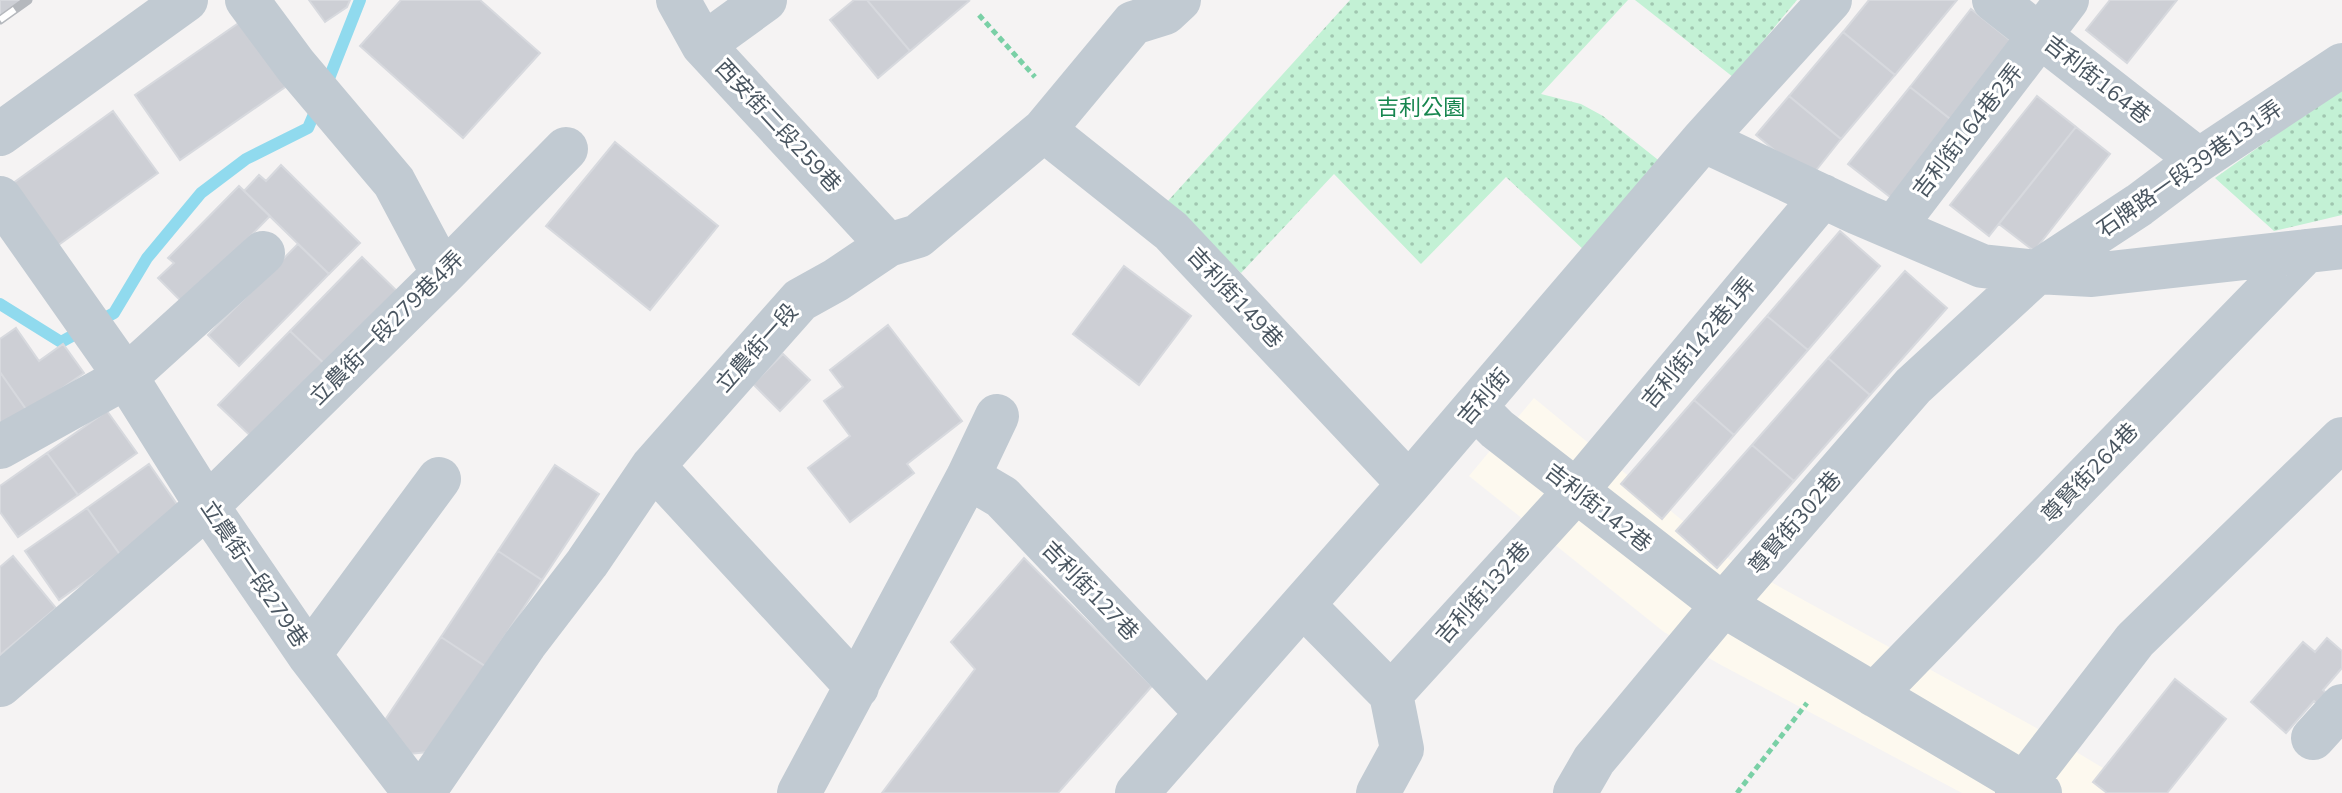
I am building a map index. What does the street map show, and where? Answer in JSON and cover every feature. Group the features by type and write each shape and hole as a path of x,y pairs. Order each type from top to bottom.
{"street":[{"path":"0,134 186,0"},
{"path":"247,0 296,66 394,182 443,274"},
{"name":"西安街二段259巷","path":"678,0 703,45 888,245"},
{"path":"703,45 765,0"},
{"name":"立農街一段","path":"423,793 653,466 800,300 888,245 918,236 1053,118 1123,11 1165,13 1179,0"},
{"name":"吉利街","path":"1137,793 1409,484 1703,140 1830,0"},
{"name":"吉利街164巷","path":"1994,0 2199,160"},
{"name":"吉利街164巷2弄","path":"1894,227 2067,0"},
{"name":"石牌路一段39巷131弄","path":"2037,272 2342,65"},
{"name":"吉利街149巷","path":"1053,118 1171,231 1409,484"},
{"path":"1703,140 1858,213 1982,266 2092,275 2324,249"},
{"name":"立農街一段279巷4弄","path":"0,685 207,506 566,149"},
{"name":"吉利街142巷1弄","path":"1576,491 1823,196"},
{"name":"立農街一段279巷","path":"0,198 116,362 207,506 309,655 415,793"},
{"name":"尊賢街264巷","path":"1874,695 2324,249"},
{"path":"0,447 263,253"},
{"name":"尊賢街302巷","path":"1575,793 1594,760 1723,605 1913,386 2037,272"},
{"name":"吉利街142巷","path":"1475,407 1497,429 1723,605"},
{"path":"799,793 968,477 997,416"},
{"path":"1723,605 2027,790 2135,640 2342,439"},
{"path":"653,466 857,687"},
{"name":"吉利街127巷","path":"968,477 1002,497 1206,712"},
{"path":"309,655 439,479"},
{"name":"吉利街132巷","path":"1391,694 1576,491"},
{"path":"1303,605 1391,694 1402,749 1378,793"},
{"path":"2313,738 2342,706"}],"path":[{"path":"979,15 1053,118"},
{"path":"1737,793 1832,670"}],"shaded area":[{"path":"1534,398 1729,559 2031,725 2145,793 1962,793 1664,632 1469,476"}],"green space":[{"name":"吉利公園","path":"1350,0 1628,0 1541,94 1581,104 1603,116 1662,163 1585,251 1506,177 1421,264 1334,174 1241,273 1167,202"},
{"path":"1635,0 1797,0 1733,77"},
{"path":"2342,88 2342,215 2274,231 2215,178"}],"building":[{"path":"0,0 24,0 0,17"},
{"path":"309,0 350,0 347,7 325,22"},
{"path":"401,0 480,0 540,53 463,138 360,46"},
{"path":"854,0 867,0 910,51 878,78 830,20"},
{"path":"867,0 967,0 969,1 910,51"},
{"path":"1869,0 1957,0 1895,75 1843,32"},
{"path":"2110,0 2177,0 2127,63 2086,30"},
{"path":"1971,9 2026,53 1964,130 1910,87"},
{"path":"246,18 291,83 180,160 135,95"},
{"path":"1843,32 1895,75 1841,139 1789,96"},
{"path":"1910,87 1964,130 1903,207 1848,164"},
{"path":"1789,96 1841,139 1809,179 1756,135"},
{"path":"2037,96 2076,127 1989,236 1950,205"},
{"path":"113,111 158,173 50,251 5,189"},
{"path":"2076,127 2110,154 2034,251 1999,224"},
{"path":"615,142 718,226 650,310 546,226"},
{"path":"281,165 360,243 329,274 244,191 259,175 266,181"},
{"path":"239,186 270,216 184,304 158,278 174,263 168,258"},
{"path":"1840,231 1880,266 1808,350 1767,316"},
{"path":"298,244 329,274 239,366 208,335"},
{"path":"362,257 401,295 330,369 290,331"},
{"path":"1124,266 1191,316 1139,385 1073,334"},
{"path":"1905,271 1947,308 1870,395 1828,358"},
{"path":"1767,316 1808,350 1734,435 1694,400"},
{"path":"888,325 962,421 907,464 914,473 850,522 808,468 850,436 824,401 843,387 830,370"},
{"path":"16,328 39,361 63,344 84,373 28,412 0,372 0,339"},
{"path":"290,331 330,369 258,443 218,405"},
{"path":"783,354 810,380 780,411 753,384"},
{"path":"1828,358 1870,395 1794,481 1752,445"},
{"path":"0,372 28,412 0,431"},
{"path":"1694,400 1734,435 1662,519 1621,484"},
{"path":"107,411 137,453 78,495 47,453"},
{"path":"1752,445 1794,481 1717,568 1676,531"},
{"path":"47,453 78,495 18,537 0,512 0,486"},
{"path":"149,464 183,513 121,556 87,508"},
{"path":"555,465 599,494 542,580 498,551"},
{"path":"87,508 121,556 59,600 25,551"},
{"path":"498,551 542,580 485,666 441,637"},
{"path":"13,556 56,608 0,655 0,567"},
{"path":"1024,558 1152,686 1058,793 882,793 975,669 951,642"},
{"path":"441,637 485,666 428,752 409,754 383,723"},
{"path":"2327,638 2342,651 2342,668 2323,690 2328,695 2319,706 2314,701 2286,733 2251,702 2303,642 2315,652"},
{"path":"2175,679 2226,719 2167,793 2107,793 2093,782"}],"waterway":[{"path":"326,86 360,0"},
{"path":"0,304 61,342 114,313 147,258 201,193 246,159 308,128 317,107"}],"railway":[{"path":"0,20 28,0"}]}
